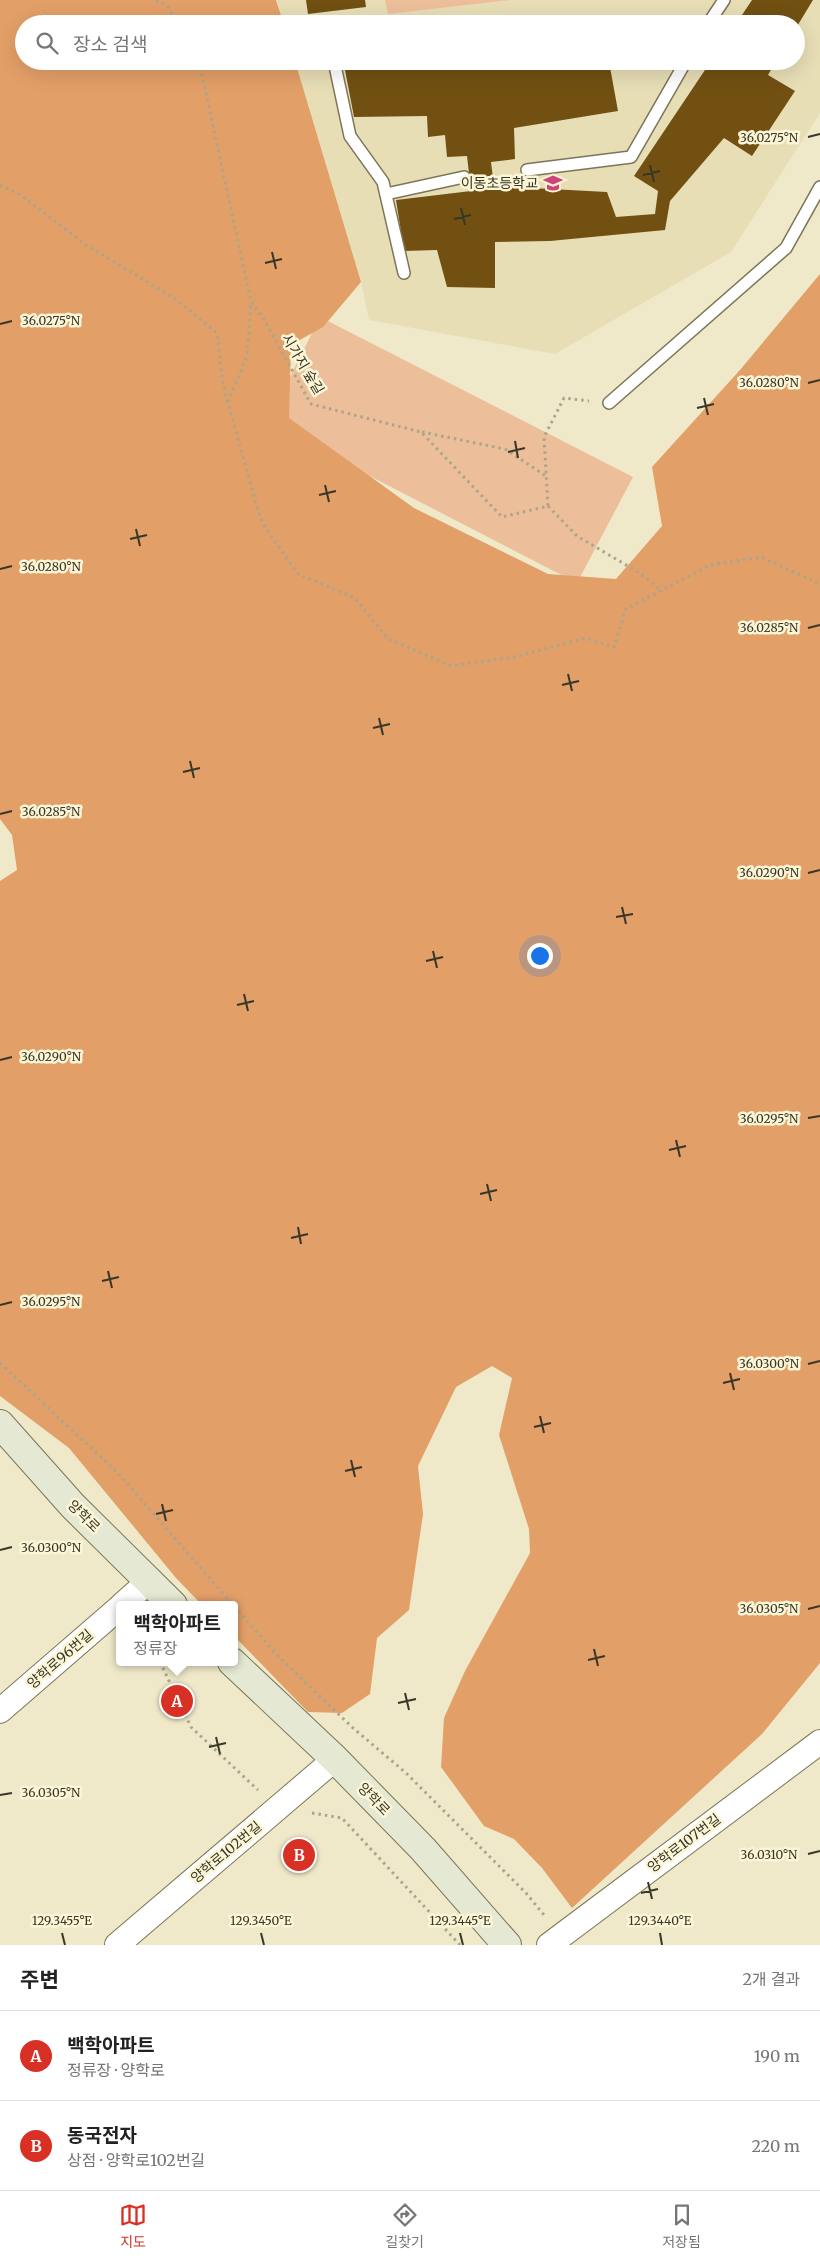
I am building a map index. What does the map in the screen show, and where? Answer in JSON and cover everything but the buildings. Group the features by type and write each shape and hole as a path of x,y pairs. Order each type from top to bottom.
{"street":[{"name":"양학로","path":"0,1424 73,1506 170,1601"},
{"name":"양학로96번길","path":"127,1601 149,1581"},
{"name":"양학로96번길","path":"0,1711 116,1610"},
{"name":"양학로","path":"236,1666 335,1759 423,1849 507,1945"},
{"name":"양학로107번길","path":"555,1941 820,1742"},
{"name":"양학로102번길","path":"117,1945 335,1759"}],"lane":[{"path":"714,15 724,0"},
{"path":"336,70 350,136 383,182 404,273"},
{"path":"527,170 631,157 681,70"},
{"path":"386,194 464,177"},
{"path":"609,403 786,248 820,187"}],"path":[{"path":"156,0 167,6 172,15"},
{"name":"시가지 숲길","path":"201,70 251,302 263,318 311,404 421,432 505,449 546,476"},
{"path":"0,185 22,196 86,245 174,298 217,333 223,385 264,524 298,574 355,598 387,638 451,666 515,657 585,638 614,647 626,609 710,565 761,557 820,584"},
{"path":"228,403 247,356 251,302"},
{"path":"609,403 564,398 544,437 548,506 577,536 638,572 662,591"},
{"path":"421,432 502,517 548,506"},
{"path":"0,1363 118,1473 230,1601"},
{"path":"238,1610 277,1655 353,1728 406,1773 526,1893 555,1941"},
{"path":"162,1666 191,1727 236,1771 267,1797 312,1813 342,1818 460,1945"}],"shaded area":[{"path":"0,0 276,0 281,15 15,15 15,70 298,70 361,282 323,327 291,345 289,418 414,508 548,574 616,579 662,526 652,467 740,370 820,274 820,1663 762,1734 572,1908 542,1868 514,1839 484,1826 441,1767 444,1718 465,1671 530,1553 529,1529 499,1435 512,1378 492,1366 456,1387 418,1466 423,1514 409,1610 377,1638 370,1694 342,1713 308,1712 238,1640 238,1601 198,1601 176,1578 69,1448 0,1396 0,881 17,870 12,835 0,819"},
{"name":"이동초등학교","path":"277,0 820,0 820,113 731,252 555,354 369,320 361,282 298,70 805,70 805,15 281,15"},
{"path":"385,0 510,0 388,14"},
{"path":"320,317 633,477 577,583 267,423"}],"place":[{"name":"이동초등학교","path":"553,183"},
{"name":"백학아파트","path":"177,1701"},
{"name":"동국전자","path":"299,1855"}]}
